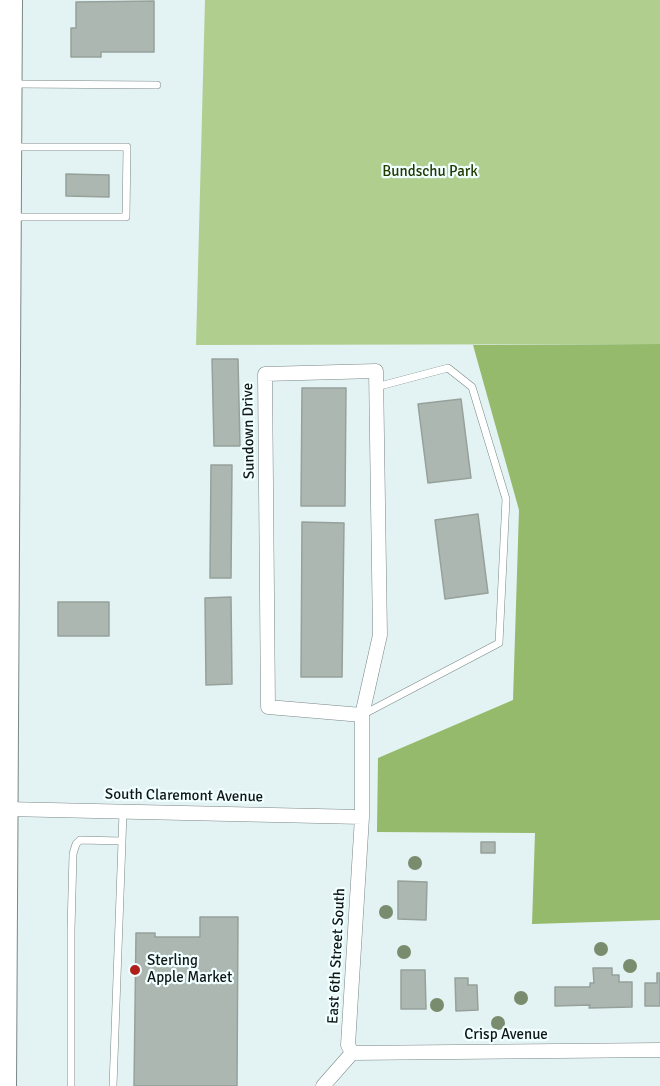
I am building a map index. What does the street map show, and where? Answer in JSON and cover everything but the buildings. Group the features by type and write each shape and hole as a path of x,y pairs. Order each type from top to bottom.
{"main road":[{"path":"5,1086 3,855 6,809 3,694 5,279 10,217 5,83 8,4"}],"street":[{"name":"Sundown Drive","path":"362,715 268,707 265,374 376,371 376,387"},
{"path":"362,817 362,715 380,635 376,387"},
{"name":"South Claremont Avenue","path":"6,809 362,817"},
{"name":"East 6th Street South","path":"352,1053 348,1045 362,817"},
{"name":"Crisp Avenue","path":"352,1053 660,1050"},
{"path":"323,1086 352,1053"}],"lane":[{"path":"5,83 157,85"},
{"path":"7,160 127,147 126,217 10,217"},
{"path":"362,715 499,643 506,499 472,387 448,369 376,387"},
{"path":"113,1086 123,811"},
{"path":"71,1086 73,854 80,840 122,841"}],"green space":[{"name":"Bundschu Park","path":"205,0 660,0 660,344 196,345"},
{"path":"660,344 660,920 532,924 535,833 377,832 378,758 513,700 519,510 473,345"}],"place":[{"name":"Sterling Apple Market","path":"135,970"}]}
